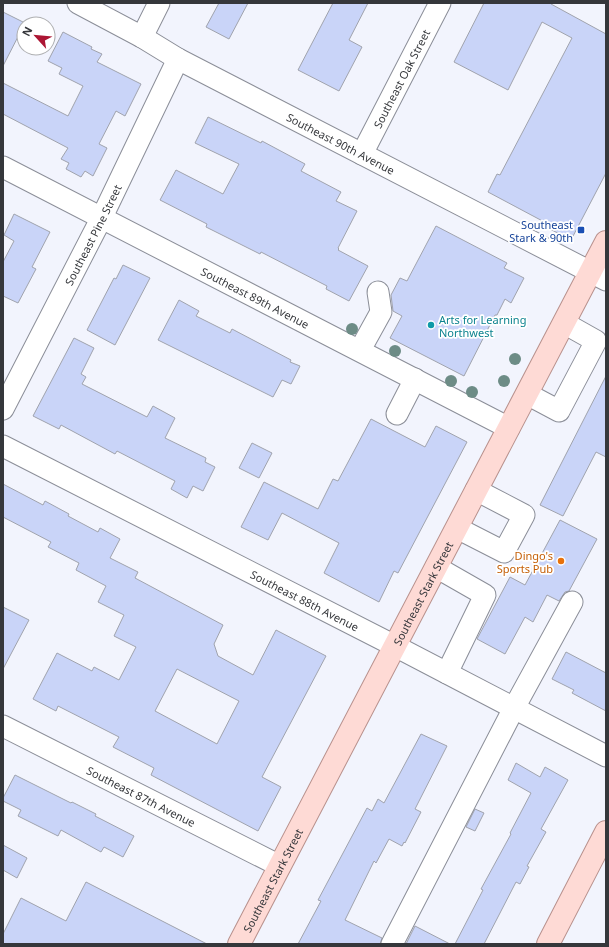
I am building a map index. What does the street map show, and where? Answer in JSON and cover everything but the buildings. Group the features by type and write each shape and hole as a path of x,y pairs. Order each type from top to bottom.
{"main road":[{"name":"Southeast Stark Street","path":"239,944 564,323 598,276 606,242"},
{"path":"548,944 606,832"}],"street":[{"name":"Southeast 90th Avenue","path":"78,3 142,37 178,59 598,276"},
{"path":"142,37 159,3"},
{"name":"Southeast Oak Street","path":"362,154 440,3"},
{"name":"Southeast Pine Street","path":"3,409 102,217 178,59"},
{"name":"Southeast 89th Avenue","path":"3,166 509,428"},
{"path":"360,350 381,312 378,292"},
{"path":"527,394 559,411 601,341 564,323"},
{"path":"397,414 414,378"},
{"name":"Southeast 88th Avenue","path":"3,446 395,646 606,756"},
{"path":"457,528 504,552 524,515 476,490"},
{"path":"436,567 485,595 447,673"},
{"path":"392,944 514,708 572,602"},
{"name":"Southeast 87th Avenue","path":"3,726 280,866"}],"place":[{"name":"Southeast Stark & 90th","path":"581,230"},
{"name":"Arts for Learning Northwest","path":"431,325"},
{"name":"Dingo's Sports Pub","path":"561,561"}]}
